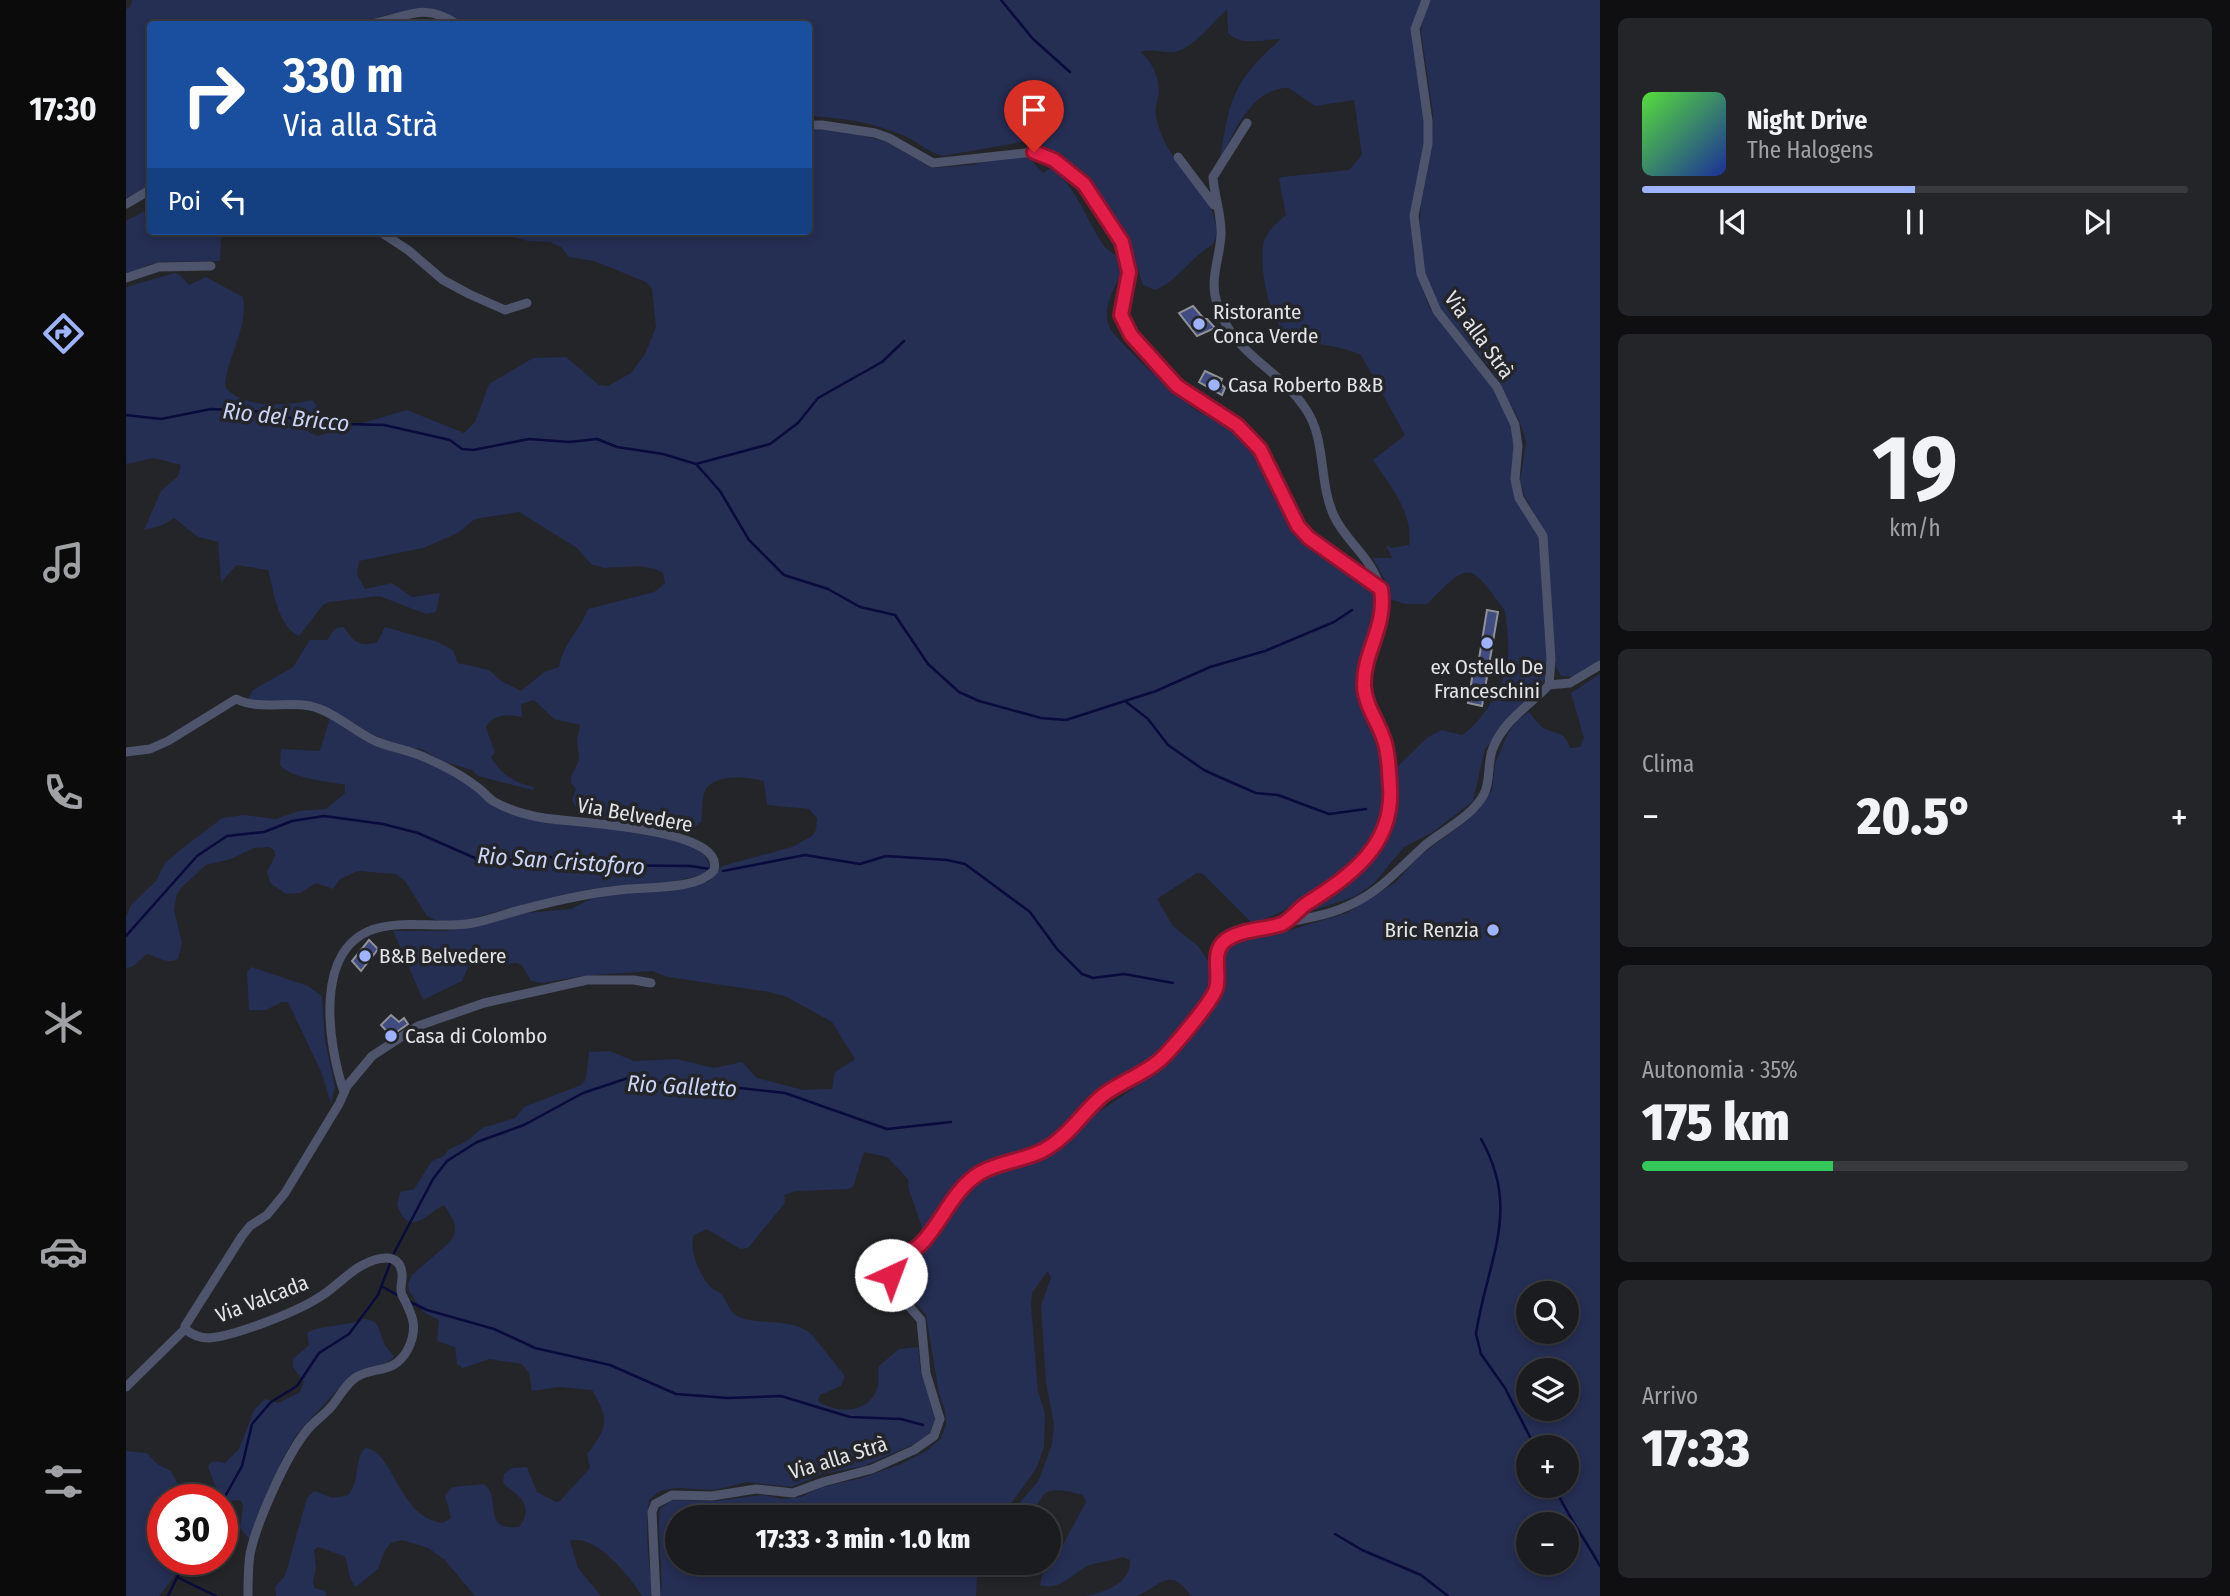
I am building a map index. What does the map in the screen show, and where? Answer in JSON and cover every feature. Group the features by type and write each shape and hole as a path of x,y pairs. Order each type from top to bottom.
{"street":[{"name":"Via alla Strà","path":"1426,0 1415,29 1428,121 1428,144 1414,216 1421,274 1437,312 1497,387 1515,425 1518,446 1515,479 1519,498 1543,536 1551,660 1549,685"},
{"path":"382,21 412,7 447,14 454,21"},
{"path":"1247,123 1213,177 1221,237 1214,268 1216,301 1233,339 1285,383 1307,410 1317,434 1332,512 1371,565 1381,589"},
{"path":"812,125 875,133 933,163 1034,152 1054,160 1072,173 1084,184 1122,242 1129,272 1121,315 1131,335 1177,386 1237,425 1260,449 1298,526 1309,538 1381,589"},
{"path":"1178,157 1217,209"},
{"path":"126,204 147,192"},
{"path":"385,235 408,250 443,280 469,295 505,310 527,303"},
{"path":"126,278 159,267 211,266"},
{"name":"Via alla Strà","path":"1285,922 1360,866 1383,833 1389,810 1390,791 1385,743 1364,685 1366,667 1382,615 1381,589"},
{"name":"Via alla Strà","path":"656,1596 652,1512 655,1504 664,1497 712,1496 756,1489 793,1493 872,1469 915,1450 934,1436 940,1419 923,1359 921,1320 894,1289 892,1269 934,1229 969,1181 990,1168 1030,1157 1051,1146 1102,1097 1163,1058 1214,994 1218,980 1217,956 1220,946 1227,940 1285,922 1320,917 1355,903 1388,881 1425,846 1470,811 1484,794 1492,750 1497,738 1514,716 1549,685 1570,683 1600,666"},
{"name":"Via Belvedere","path":"126,752 150,749 168,741 236,699 254,705 304,705 329,713 356,731 391,747 426,758 471,782 505,807 547,818 670,835 700,844 712,853 715,858 714,870 700,880 603,892 470,924 389,927 368,932 351,944 342,956 330,991 335,1057 344,1092"},
{"name":"Via Valcada","path":"126,1387 185,1329 214,1277 242,1236 250,1226 267,1214 285,1193 353,1076 372,1056 408,1031 484,1003 577,982 634,980 651,984"},
{"name":"Via Valcada","path":"185,1329 205,1338 240,1329 306,1305 332,1289 356,1269 385,1257 396,1260 400,1266 401,1294 412,1313 414,1331 404,1356 391,1367 352,1380 308,1429 293,1452 253,1542 249,1560 248,1596"}],"shaded area":[{"path":"132,0 1422,0 1412,29 1425,121 1425,143 1411,212 1413,249 1419,280 1430,309 1495,388 1513,426 1515,438 1511,478 1540,537 1547,677 1485,749 1473,801 1433,832 1404,847 1374,883 1356,896 1308,912 1359,875 1381,850 1393,822 1396,789 1394,770 1428,737 1442,730 1462,735 1486,711 1499,689 1507,666 1507,633 1505,611 1484,583 1469,573 1453,580 1427,604 1405,604 1390,599 1388,586 1373,558 1392,558 1386,545 1391,548 1409,545 1410,533 1399,500 1373,460 1404,436 1404,433 1361,355 1303,340 1279,325 1269,302 1263,273 1265,239 1286,215 1279,179 1349,170 1362,155 1354,100 1315,106 1289,88 1276,90 1265,95 1246,113 1220,159 1236,92 1253,67 1281,39 1246,41 1234,37 1228,33 1227,9 1187,47 1174,52 1140,52 1151,64 1157,79 1159,90 1156,113 1163,137 1173,156 1204,198 1216,222 1212,245 1171,281 1155,290 1143,285 1127,236 1084,173 1044,146 1028,141 943,156 881,127 812,116 812,21 462,21 438,12 411,10 364,21 147,21 147,188 126,198 126,9 130,7"},
{"path":"1431,0 1600,0 1600,662 1572,676 1561,676 1556,667 1546,534 1524,495 1520,481 1526,442 1519,420 1491,369 1446,318 1433,296 1423,265 1419,234 1421,204 1432,145 1433,114 1421,32 1425,10"},
{"path":"812,130 861,135 887,142 932,168 972,165 1001,157 1038,156 1032,161 1043,173 1051,168 1060,176 1075,195 1105,247 1123,261 1107,309 1109,326 1114,333 1188,404 1246,439 1265,465 1292,524 1310,549 1359,577 1372,589 1378,600 1379,613 1361,665 1357,690 1361,706 1379,741 1385,775 1385,798 1374,837 1364,853 1331,882 1282,911 1252,923 1203,874 1197,873 1157,899 1173,926 1198,946 1213,968 1214,980 1207,996 1151,1061 1114,1080 1094,1097 1100,1111 1163,1068 1187,1043 1222,996 1224,956 1230,947 1246,940 1347,913 1396,882 1418,857 1468,820 1492,790 1495,764 1508,733 1518,719 1529,712 1543,728 1561,734 1570,748 1580,747 1584,738 1571,693 1600,674 1600,1596 1191,1596 1183,1586 1170,1580 1136,1596 1086,1596 1109,1589 1122,1581 1130,1560 1123,1557 1090,1565 1061,1584 1040,1585 1042,1575 1061,1575 1061,1548 1086,1502 1083,1495 1054,1490 1042,1496 1036,1505 1018,1505 1039,1480 1052,1444 1054,1425 1046,1383 1041,1305 1051,1278 1048,1271 1032,1293 1031,1305 1038,1392 1045,1413 1044,1447 1036,1469 1010,1505 665,1505 665,1575 977,1575 976,1596 661,1596 660,1509 671,1500 715,1501 763,1495 782,1499 801,1497 822,1487 862,1478 901,1464 928,1450 941,1438 946,1425 945,1410 939,1394 926,1315 898,1280 899,1271 925,1247 921,1224 908,1179 887,1157 864,1152 853,1187 797,1191 784,1195 785,1203 748,1248 740,1249 707,1229 694,1235 694,1256 704,1278 722,1295 736,1315 747,1320 797,1326 813,1336 845,1376 841,1386 820,1395 818,1401 826,1405 843,1410 867,1403 877,1389 879,1366 899,1349 918,1347 921,1374 936,1411 934,1428 926,1439 864,1466 822,1474 791,1487 747,1482 715,1490 677,1488 660,1491 649,1500 648,1546 653,1591 650,1596 642,1596 621,1568 601,1550 580,1540 570,1541 578,1568 601,1596 475,1596 445,1560 428,1548 402,1540 391,1543 384,1552 378,1569 356,1587 351,1581 344,1556 318,1547 314,1550 316,1567 313,1583 315,1588 325,1591 326,1596 276,1596 275,1587 285,1576 307,1498 314,1491 333,1498 348,1495 365,1448 375,1452 383,1460 406,1498 416,1509 428,1518 443,1523 451,1518 445,1495 453,1487 484,1484 489,1490 494,1513 500,1524 519,1527 526,1512 525,1506 503,1483 504,1474 512,1468 527,1467 537,1492 556,1502 560,1501 590,1468 587,1454 604,1423 604,1416 592,1390 559,1387 532,1391 529,1373 522,1364 490,1359 463,1368 457,1364 455,1347 437,1341 439,1320 423,1312 409,1291 408,1284 412,1275 451,1241 455,1231 454,1222 444,1205 413,1222 402,1215 397,1205 400,1192 414,1189 432,1161 467,1141 482,1128 515,1118 524,1107 581,1085 586,1079 589,1052 610,1051 634,1061 677,1059 714,1068 742,1062 757,1078 803,1090 832,1089 835,1072 855,1059 832,1022 787,997 668,977 652,971 582,976 543,983 531,981 522,965 515,963 498,966 484,957 471,960 462,981 423,1000 393,931 445,931 525,913 571,909 597,896 686,887 708,882 722,866 792,847 812,836 816,830 817,818 809,809 767,805 764,781 725,778 711,784 704,792 701,822 690,831 590,816 578,811 572,800 576,789 571,783 571,777 579,760 577,739 580,725 554,719 534,700 521,704 522,717 506,715 496,718 488,723 486,728 495,752 491,757 499,769 509,777 534,787 533,790 478,776 472,770 442,761 421,749 406,747 373,735 323,705 287,700 254,702 248,699 253,690 293,667 310,640 327,640 335,629 340,627 344,627 361,644 377,642 385,627 438,642 453,650 458,663 489,670 500,680 521,691 544,672 559,667 564,650 588,609 654,592 665,583 663,573 640,566 604,568 591,564 577,548 519,512 475,519 458,533 423,548 359,561 357,574 365,589 392,583 412,597 440,593 436,612 426,614 379,596 329,602 323,605 299,636 281,616 268,570 237,565 221,582 218,542 198,537 174,518 163,525 144,530 161,491 178,476 181,465 154,458 126,464 126,287 175,273 189,285 206,277 243,297 243,319 225,386 241,399 265,404 290,404 312,400 317,406 309,432 318,436 407,410 464,433 475,422 489,384 533,358 566,357 599,385 608,386 631,373 645,354 656,327 652,289 646,282 594,261 569,257 561,247 550,242 528,241 506,235 812,235"},
{"path":"147,210 147,235 221,235 220,261 151,264 126,275 126,221"},
{"path":"330,718 365,741 426,760 467,784 498,808 679,840 703,852 710,866 706,874 657,885 589,889 548,902 521,905 463,921 438,921 427,916 405,881 396,874 358,871 340,879 333,889 316,883 300,893 286,894 270,883 267,872 275,856 274,850 269,847 254,848 231,859 206,865 177,894 174,910 182,943 178,959 165,961 146,954 134,966 126,968 126,917 131,905 156,881 165,863 179,851 222,818 245,815 276,819 299,811 326,809 345,793 345,785 299,776 280,765 281,749 320,751"},
{"path":"251,967 308,986 322,996 325,1041 335,1087 331,1104 322,1074 288,1002 266,1010 249,1010 247,972"},
{"path":"363,1319 376,1323 385,1345 394,1357 351,1375 297,1434 282,1460 250,1540 240,1528 243,1505 238,1500 238,1484 214,1484 208,1466 213,1461 225,1463 239,1449 254,1410 265,1399 278,1403 300,1392 304,1382 293,1367 293,1359 309,1345 307,1333"},
{"path":"126,1451 147,1453 157,1464 171,1471 178,1484 147,1484 147,1575 175,1575 174,1577 159,1596 126,1596"}],"building":[{"name":"Ristorante Conca Verde","path":"1193,306 1215,328 1197,336 1179,313"},
{"name":"Casa Roberto B&B","path":"1205,371 1222,379 1220,383 1225,388 1222,395 1199,382"},
{"name":"ex Ostello De Franceschini","path":"1487,610 1498,612 1482,706 1468,703 1473,672 1458,669 1459,662 1478,665"},
{"name":"B&B Belvedere","path":"369,940 378,949 361,971 352,961"},
{"name":"Casa di Colombo","path":"391,1015 399,1022 404,1018 408,1024 391,1036 381,1025"}],"waterway":[{"path":"1001,0 1033,39 1070,72"},
{"name":"Rio del Bricco","path":"126,415 161,419 211,409 269,412 308,423 384,425 450,440 462,449 473,450 529,439 569,442 597,439 617,447 663,454 696,464 770,444 798,423 818,398 882,362 904,341"},
{"path":"697,465 720,491 749,540 784,575 828,589 860,607 895,615 928,664 959,692 979,701 1041,718 1066,720 1156,691 1210,667 1265,651 1334,622 1352,610"},
{"path":"1125,701 1148,719 1168,745 1204,770 1226,780 1256,793 1278,795 1329,814 1366,809"},
{"name":"Rio San Cristoforo","path":"126,936 197,856 227,836 264,832 292,821 324,816 383,824 418,833 477,859 522,860 536,856 576,859 600,865 690,866 710,869"},
{"name":"Rio San Cristoforo","path":"723,871 805,855 860,864 886,856 947,860 965,864 1030,912 1057,949 1082,974 1093,978 1124,974 1173,983"},
{"name":"Rio Galletto","path":"394,1253 433,1179 447,1161 477,1142 524,1125 583,1093 628,1078 785,1093 887,1129 951,1122"},
{"path":"1481,1139 1493,1165 1499,1189 1500,1213 1498,1236 1476,1334 1481,1354 1505,1388 1529,1435"},
{"name":"Rio Galletto","path":"232,1484 242,1466 252,1424 271,1402 297,1386 319,1353 349,1334 378,1295 391,1261"},
{"path":"383,1287 399,1296"},
{"path":"410,1302 427,1310 494,1329 535,1348 610,1365 676,1394 728,1398 781,1396 850,1417 901,1419 923,1425"},
{"path":"1560,1498 1600,1566"},
{"path":"1335,1534 1362,1550 1421,1575 1448,1596"},
{"name":"Rio Galletto","path":"168,1596 178,1575"},
{"path":"179,1578 216,1596"}],"place":[{"name":"Ristorante Conca Verde","path":"1199,324"},
{"name":"Casa Roberto B&B","path":"1214,385"},
{"name":"ex Ostello De Franceschini","path":"1487,643"},
{"name":"Bric Renzia","path":"1493,930"},
{"name":"B&B Belvedere","path":"365,956"},
{"name":"Casa di Colombo","path":"391,1036"}],"route":[{"path":"891,1275 892,1269 902,1258 919,1246 934,1229 969,1181 990,1168 1042,1152 1064,1135 1102,1097 1163,1058 1214,994 1218,980 1217,956 1220,946 1234,936 1285,922 1343,880 1360,866 1375,848 1383,833 1389,810 1390,791 1385,743 1364,685 1366,667 1381,623 1381,589 1309,538 1298,526 1260,449 1237,425 1177,386 1131,335 1121,315 1129,272 1129,261 1122,242 1084,184 1054,160 1034,152"}]}
